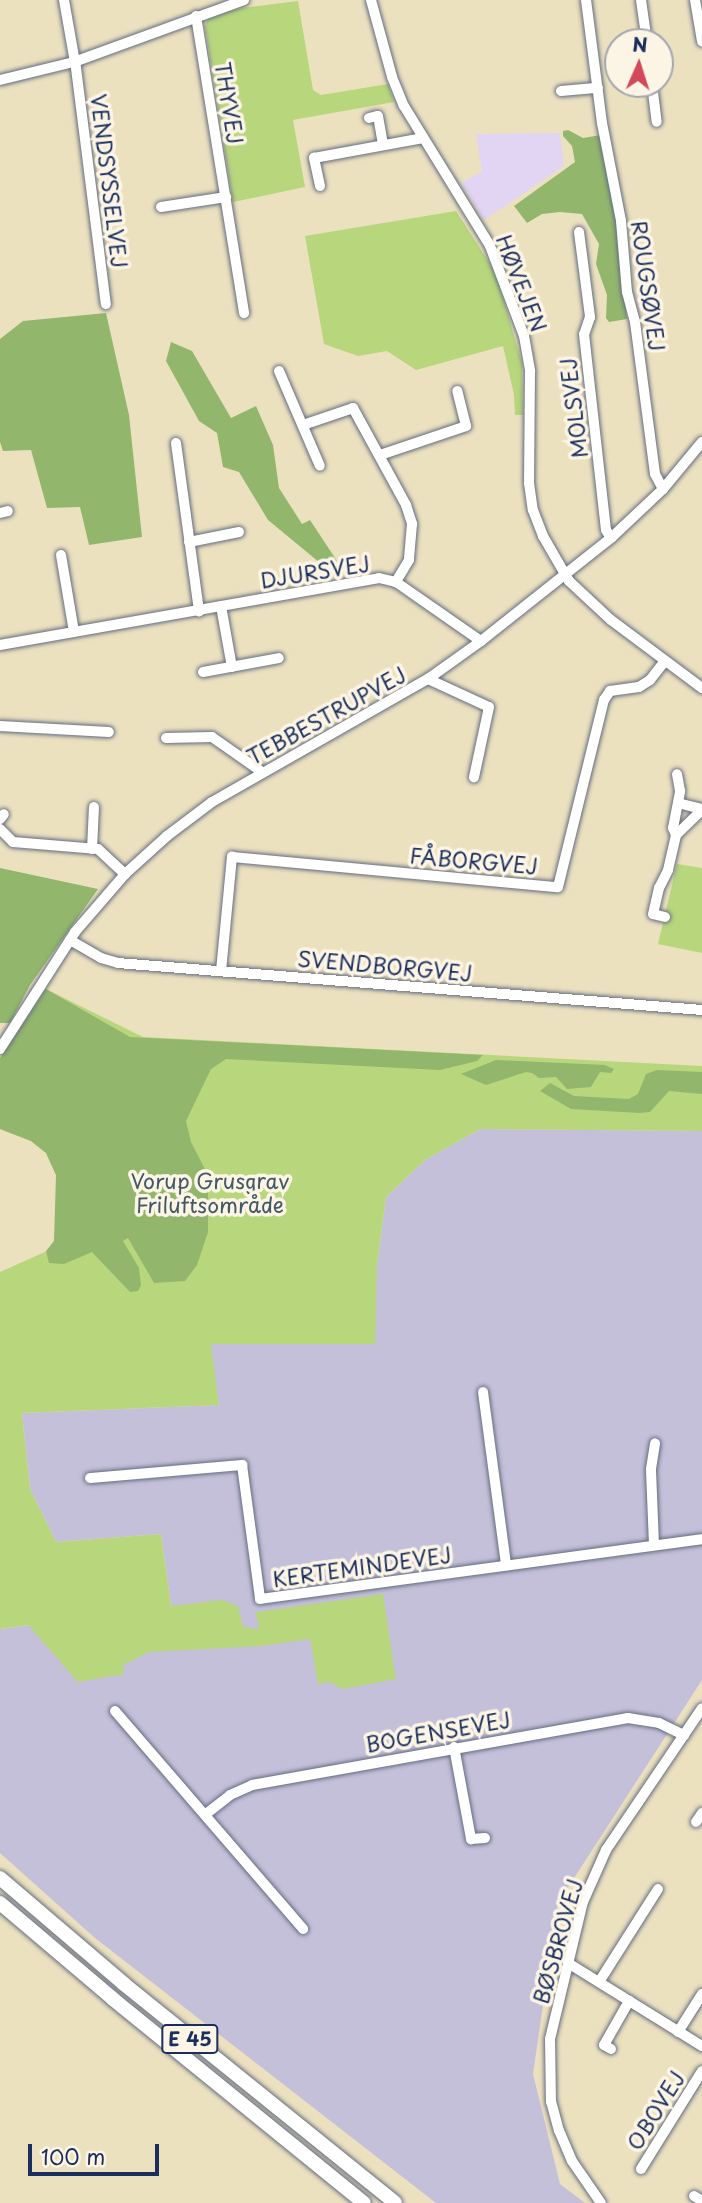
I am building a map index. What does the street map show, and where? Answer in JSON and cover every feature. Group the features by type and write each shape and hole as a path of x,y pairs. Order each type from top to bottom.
{"highway":[{"name":"E 45","path":"0,1878 124,1984 392,2200"},
{"name":"E 45","path":"0,1903 155,2034 364,2203"}],"street":[{"name":"VENDSYSSELVEJ","path":"64,0 106,304"},
{"path":"0,80 74,62 244,0"},
{"name":"HØVEJEN","path":"372,0 392,77 404,106 490,246 524,336 530,371 529,483 533,510 542,536 566,577 611,620 702,688"},
{"name":"ROUGSØVEJ","path":"586,0 621,221 627,292 635,322 655,474 663,489"},
{"path":"641,0 645,28"},
{"path":"695,0 702,41"},
{"name":"THYVEJ","path":"196,16 244,313"},
{"path":"561,91 598,88"},
{"path":"654,98 657,122"},
{"path":"369,118 378,116 383,145"},
{"path":"320,186 314,158 423,138"},
{"path":"161,207 226,197"},
{"name":"MOLSVEJ","path":"579,232 590,317 584,334 606,530 611,538"},
{"path":"279,371 320,466"},
{"path":"380,455 466,426 457,391"},
{"path":"303,425 353,408 406,505 412,524 409,560 396,582"},
{"name":"TEBBESTRUPVEJ","path":"0,1049 70,940 125,874 196,813 262,772 428,679 481,641 566,577 611,538 663,489 702,442"},
{"path":"176,443 199,611"},
{"path":"189,542 239,532"},
{"path":"61,555 74,632"},
{"name":"DJURSVEJ","path":"0,645 370,579 396,582 481,641"},
{"path":"221,606 232,667"},
{"path":"203,672 279,658"},
{"name":"FÅBORGVEJ","path":"221,971 232,857 558,887 604,699 610,691 639,688 650,680 665,661"},
{"path":"428,679 489,708 474,777"},
{"path":"0,726 109,732"},
{"path":"166,738 212,737 262,772"},
{"path":"676,835 673,828 678,803 677,774"},
{"path":"665,917 653,914 659,888 668,870 676,835 700,813 678,803"},
{"path":"92,849 94,807"},
{"path":"0,829 13,842 98,849 125,874"},
{"name":"SVENDBORGVEJ","path":"70,940 101,958 118,963 702,1010"},
{"path":"483,1392 506,1565"},
{"path":"654,1545 651,1469 655,1443"},
{"name":"KERTEMINDEVEJ","path":"90,1478 242,1465 260,1599 702,1539"},
{"name":"BØSBROVEJ","path":"601,2203 572,2161 551,2102 550,2039 583,1902 606,1850 702,1708"},
{"path":"115,1711 303,1929"},
{"name":"BOGENSEVEJ","path":"206,1814 230,1795 251,1785 628,1717 659,1723 684,1735"},
{"path":"454,1747 471,1839 485,1838"},
{"path":"599,1982 658,1889"},
{"path":"568,1963 702,2046"},
{"path":"678,2032 702,1994"},
{"path":"611,2049 604,2045 629,2001"},
{"name":"OBOVEJ","path":"641,2169 702,2071"}],"shaded area":[{"path":"560,133 564,166 484,220 461,183 482,171 476,134"},
{"path":"480,1129 702,1131 702,1680 558,1903 533,2074 560,2184 585,2203 436,2203 95,1938 0,1853 0,1629 171,1606 161,1534 56,1542 30,1489 22,1413 219,1405 210,1344 377,1265 386,1197 425,1160"}],"green space":[{"path":"298,1 313,90 321,95 388,84 394,102 293,120 305,187 233,202 205,26 209,17 242,8"},
{"path":"568,130 583,138 601,135 617,226 627,319 609,322 606,318 607,295 596,264 599,244 582,214 542,214 527,223 514,206 575,162 572,146 563,136 563,131"},
{"path":"456,211 496,273 522,363 523,415 515,415 514,395 503,346 416,370 387,351 358,356 324,344 305,236"},
{"path":"106,313 129,415 142,537 89,545 80,507 47,508 31,450 3,451 0,442 0,339 23,321"},
{"path":"171,342 192,351 231,418 256,406 273,445 279,488 302,524 310,520 341,567 331,572 268,520 239,472 223,467 217,433 199,421 166,361"},
{"path":"677,864 702,868 702,953 658,944"},
{"path":"0,868 98,889 30,985 10,1023 0,1023"},
{"name":"Vorup Grusgrav Friluftsområde","path":"46,989 143,1037 702,1066 702,1131 480,1129 425,1160 386,1197 377,1265 375,1344 211,1344 219,1405 22,1413 30,1489 56,1542 161,1534 171,1606 222,1600 238,1606 243,1627 259,1629 256,1612 383,1594 396,1679 343,1689 329,1682 318,1684 310,1639 261,1646 149,1652 123,1665 124,1674 78,1682 28,1625 0,1629 0,1272 47,1251 54,1241 57,1209 56,1175 46,1153 31,1141 0,1129 0,1059"},
{"path":"46,989 130,1037 483,1055 477,1061 440,1070 226,1059 211,1069 186,1121 191,1142 208,1175 208,1232 197,1265 185,1281 154,1283 128,1238 123,1241 139,1268 141,1285 138,1291 130,1292 92,1252 64,1264 49,1263 46,1251 54,1241 56,1175 46,1153 31,1141 0,1129 0,1058"},
{"path":"496,1060 605,1065 614,1069 611,1073 600,1072 591,1087 567,1089 556,1077 539,1078 526,1072 486,1085 461,1074"},
{"path":"657,1070 702,1072 702,1094 669,1091 650,1112 640,1113 571,1109 540,1091 550,1083 574,1096 629,1099 638,1094 646,1074"}]}
